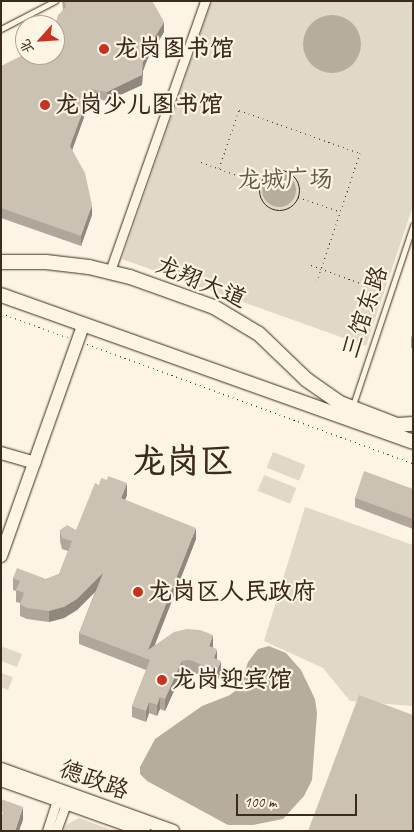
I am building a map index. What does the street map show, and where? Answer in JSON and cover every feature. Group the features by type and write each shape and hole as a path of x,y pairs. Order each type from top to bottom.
{"main road":[{"name":"龙翔大道","path":"1,262 68,264 110,272 226,312 264,339 307,380 352,409 397,425 413,424"},
{"path":"1,295 83,326 413,442"},
{"path":"1,556 83,326"},
{"path":"1,453 35,463"},
{"name":"德政路","path":"1,769 63,798 144,831"},
{"name":"德政路","path":"1,780 173,831"}],"street":[{"path":"110,272 205,1"},
{"path":"47,831 63,798"},
{"path":"56,831 63,798"}],"lane":[{"path":"1,29 55,1"},
{"name":"三馆东路","path":"352,409 413,226"}],"path":[{"path":"219,168 239,110 360,153 317,281"},
{"path":"201,162 260,183"},
{"path":"270,171 286,171 298,181 298,197 288,208 272,209 261,198 260,183 270,171"},
{"path":"298,197 340,212"},
{"path":"311,265 390,294"},
{"path":"1,313 413,463"}],"green space":[{"name":"龙城广场","path":"212,1 413,1 413,206 366,346 122,259"},
{"path":"273,452 305,465 299,481 267,468"},
{"path":"264,475 296,488 290,504 258,491"},
{"path":"305,507 413,545 413,706 350,701 323,668 264,641"},
{"path":"1,646 22,654 17,667 1,661"},
{"path":"1,673 13,677 8,690 1,687"},
{"path":"79,818 114,831 64,831 66,825"}],"shaded area":[{"path":"326,15 338,15 353,23 361,38 361,50 353,65 338,73 326,73 311,65 303,50 303,38 311,23"},
{"path":"279,173 291,178 296,190 291,202 279,207 267,202 262,190 267,178"},
{"path":"269,646 286,653 301,670 315,699 317,713 312,780 304,796 283,819 253,825 228,825 147,781 140,774 140,767 155,739 202,706 230,695 240,687 248,662 258,649"}],"building":[{"path":"64,1 153,2 164,22 147,50 143,62 142,75 107,92 91,89 70,146 85,173 92,205 81,236 1,208 1,66 15,59 15,65 65,65 65,15 58,15 66,7"},
{"path":"364,471 413,489 413,519 355,498"},
{"path":"108,476 127,483 121,498 196,528 148,650 174,632 187,629 200,630 213,635 209,646 217,649 214,658 221,661 217,671 190,660 182,661 165,699 160,697 157,705 149,702 146,711 132,706 150,660 79,633 103,573 77,599 64,607 49,611 27,608 20,604 24,593 16,590 20,581 13,578 17,568 46,579 59,574 72,541 62,538 60,530 67,525 76,530 95,483 99,485 101,478 107,480"},
{"path":"359,695 413,715 413,831 308,831"},
{"path":"1,799 23,807 15,831 1,831 3,812 1,812"}],"place":[{"name":"龙岗图书馆","path":"104,49"},
{"name":"龙岗少儿图书馆","path":"45,105"},
{"name":"龙岗区人民政府","path":"138,592"},
{"name":"龙岗迎宾馆","path":"162,680"}],"district":[{"name":"龙岗区","path":"183,461"}]}
